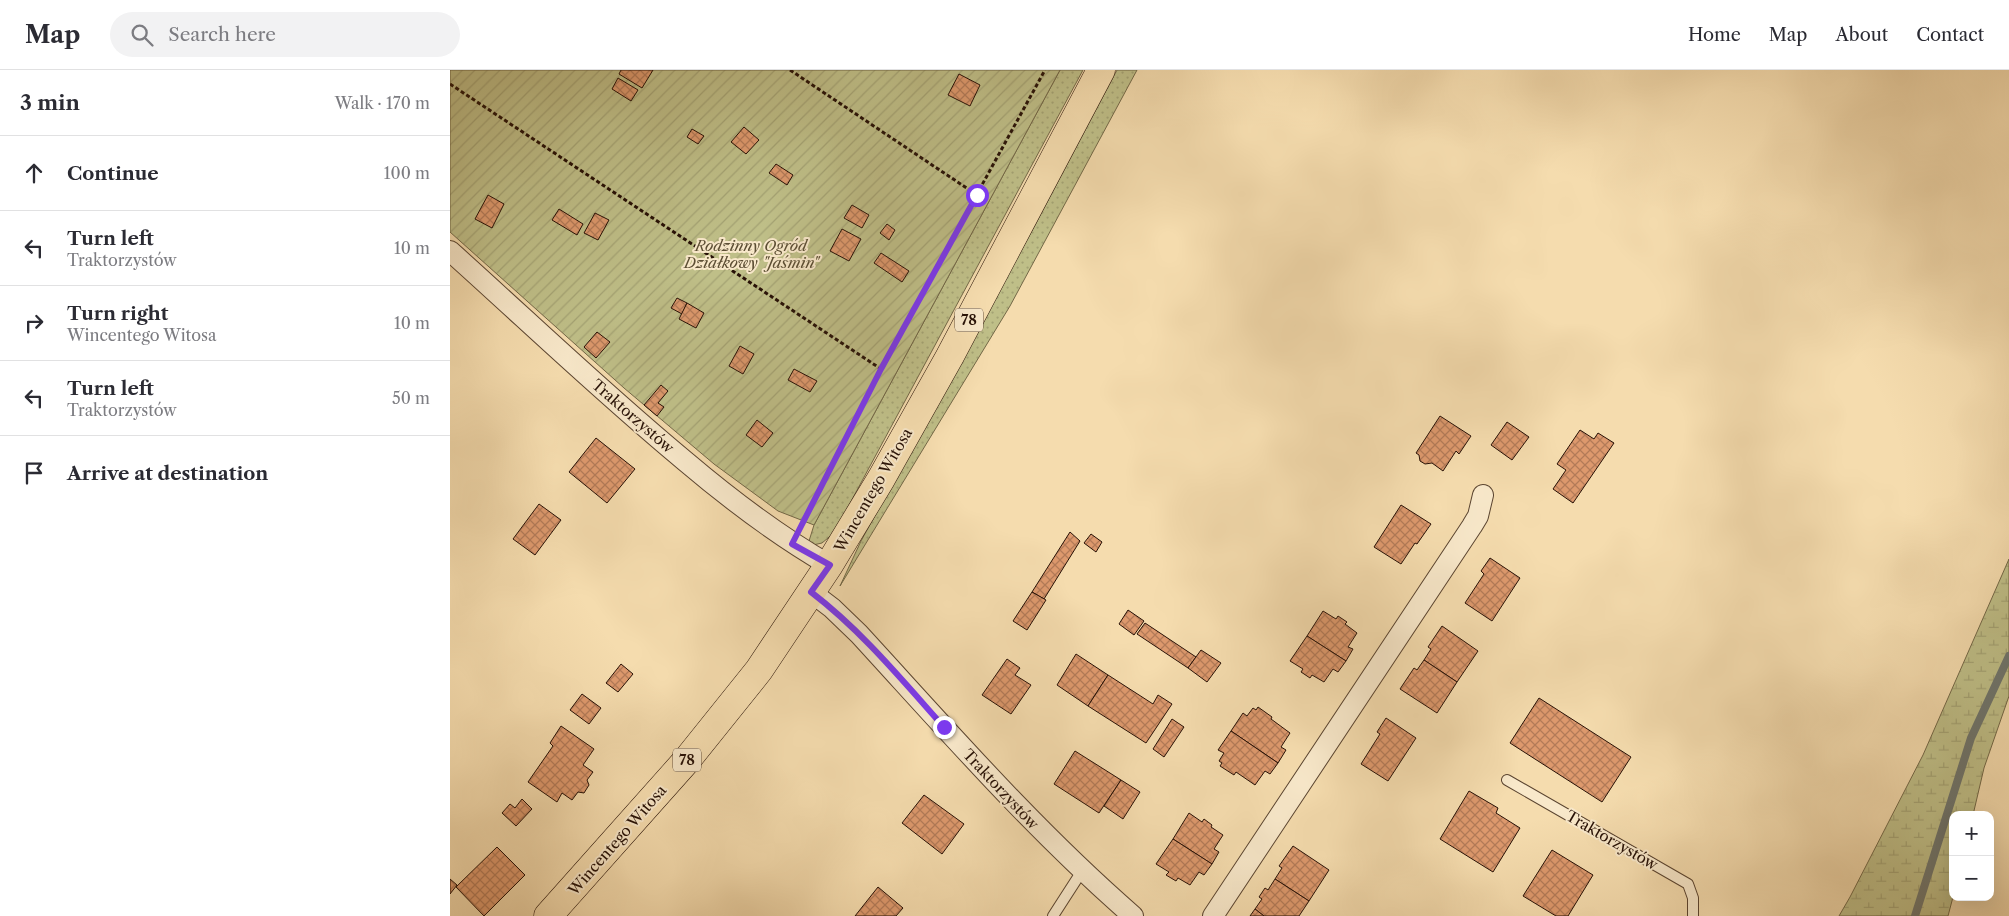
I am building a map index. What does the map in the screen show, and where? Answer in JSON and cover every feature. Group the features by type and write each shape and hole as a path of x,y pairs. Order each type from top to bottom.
{"main road":[{"name":"Wincentego Witosa","path":"548,916 686,761 758,670 830,565 950,356 1101,70"}],"street":[{"name":"Traktorzystów","path":"450,250 662,443 739,505 792,544 830,565"},
{"path":"1213,916 1472,526 1478,516 1483,495"},
{"name":"Traktorzystów","path":"811,592 832,608 859,634 1024,814 1082,872 1133,916"}],"lane":[{"name":"Traktorzystów","path":"1507,780 1688,884 1693,898 1693,916"},
{"path":"1053,916 1082,872"}],"path":[{"path":"790,70 977,195"},
{"path":"792,544 881,369 1045,70"},
{"path":"450,84 881,369"}],"green space":[{"name":"Rodzinny Ogród Działkowy \"Jaśmin\"","path":"450,70 1060,70 814,525 778,511 714,464 624,388 450,232"},
{"path":"1060,70 1083,70 834,533 822,543 813,545 809,541 814,525"},
{"path":"1117,70 1137,70 1010,306 840,586 861,541 1034,227"},
{"path":"2009,559 2009,696 1984,768 1974,811 1949,811 1949,901 1952,901 1948,916 1839,916 1923,755"}],"building":[{"path":"621,70 653,70 642,88 619,74"},
{"path":"959,74 980,85 970,106 948,95"},
{"path":"618,78 638,90 631,101 612,89"},
{"path":"744,127 759,140 746,154 731,142"},
{"path":"692,129 704,136 698,144 687,137"},
{"path":"776,164 793,175 787,185 769,173"},
{"path":"488,195 504,204 492,228 475,219"},
{"path":"852,205 869,215 862,228 844,218"},
{"path":"559,209 583,224 577,235 552,220"},
{"path":"595,213 609,220 598,240 584,233"},
{"path":"887,224 895,230 889,240 880,233"},
{"path":"842,229 861,239 849,261 830,251"},
{"path":"881,253 909,271 902,282 874,263"},
{"path":"677,298 687,303 682,314 671,308"},
{"path":"687,303 704,313 696,328 679,319"},
{"path":"597,332 610,342 596,358 584,347"},
{"path":"740,346 754,354 743,374 729,366"},
{"path":"794,369 817,381 810,392 788,380"},
{"path":"661,385 668,391 658,403 664,407 657,416 644,405"},
{"path":"1440,416 1471,436 1459,454 1456,451 1443,471 1432,463 1425,464 1420,461 1419,455 1416,453"},
{"path":"757,420 773,433 762,447 746,435"},
{"path":"1507,422 1529,437 1512,460 1491,445"},
{"path":"1580,430 1594,439 1598,433 1614,443 1573,503 1553,489 1566,470 1557,464"},
{"path":"596,438 635,469 607,503 569,472"},
{"path":"539,504 561,520 535,555 513,539"},
{"path":"1401,505 1431,524 1401,564 1374,547"},
{"path":"1070,532 1080,541 1044,599 1032,592"},
{"path":"1091,534 1102,542 1096,552 1084,543"},
{"path":"1490,558 1520,578 1492,621 1465,603 1484,574 1481,571"},
{"path":"1032,592 1046,600 1027,630 1013,621"},
{"path":"1128,610 1144,621 1134,635 1119,624"},
{"path":"1323,611 1336,619 1338,616 1347,622 1345,624 1357,633 1348,647 1353,649 1346,661 1307,636"},
{"path":"1145,623 1196,657 1188,668 1137,634"},
{"path":"1442,626 1478,651 1457,682 1424,660 1431,649 1428,647"},
{"path":"1307,636 1346,661 1338,672 1333,669 1324,682 1312,675 1310,678 1301,672 1303,669 1290,661"},
{"path":"1201,650 1221,663 1207,682 1188,668"},
{"path":"1076,654 1108,675 1088,706 1057,685"},
{"path":"1007,659 1020,668 1015,675 1031,685 1011,714 982,695"},
{"path":"1424,660 1457,682 1437,713 1400,689 1414,668 1417,670"},
{"path":"621,664 633,674 618,692 606,683"},
{"path":"1108,675 1153,704 1158,695 1172,704 1146,743 1088,706"},
{"path":"582,694 601,708 589,724 570,710"},
{"path":"1539,698 1631,757 1602,802 1510,743"},
{"path":"1258,707 1290,733 1281,747 1286,750 1278,763 1231,731 1243,713 1247,716 1253,708 1256,710"},
{"path":"1386,718 1416,738 1388,781 1361,764 1380,734 1377,732"},
{"path":"1172,719 1184,727 1164,757 1153,749"},
{"path":"561,726 594,749 583,765 593,772 587,780 589,785 584,793 578,792 572,800 562,793 557,802 528,782 553,746 550,743"},
{"path":"1231,731 1278,763 1270,774 1265,771 1255,785 1236,772 1234,775 1220,766 1222,763 1219,761 1224,753 1218,750"},
{"path":"1075,751 1121,780 1099,813 1054,784"},
{"path":"1121,780 1140,792 1123,819 1104,806"},
{"path":"1469,791 1498,808 1496,813 1520,828 1493,872 1440,839"},
{"path":"924,795 964,824 942,854 902,823"},
{"path":"522,799 532,809 516,826 502,813 510,804 515,808"},
{"path":"1189,813 1202,822 1204,819 1212,825 1211,827 1223,835 1214,849 1219,852 1212,864 1173,839"},
{"path":"1173,839 1212,864 1204,875 1199,872 1190,885 1178,878 1176,881 1166,875 1169,872 1156,864"},
{"path":"1293,846 1329,870 1309,901 1275,879 1282,868 1279,866"},
{"path":"497,847 525,875 484,916 456,887"},
{"path":"1552,850 1593,875 1568,916 1556,916 1523,896"},
{"path":"450,879 457,885 450,894"},
{"path":"1275,879 1309,901 1299,916 1264,916 1255,909 1262,899 1259,897 1265,888 1268,890"},
{"path":"878,887 903,908 896,916 855,916"},
{"path":"1255,909 1264,916 1250,916"}],"waterway":[{"path":"1915,916 1971,738 2009,656"}],"route":[{"path":"944,727 846,620 811,592 830,565 792,544 881,369 977,195"}]}
